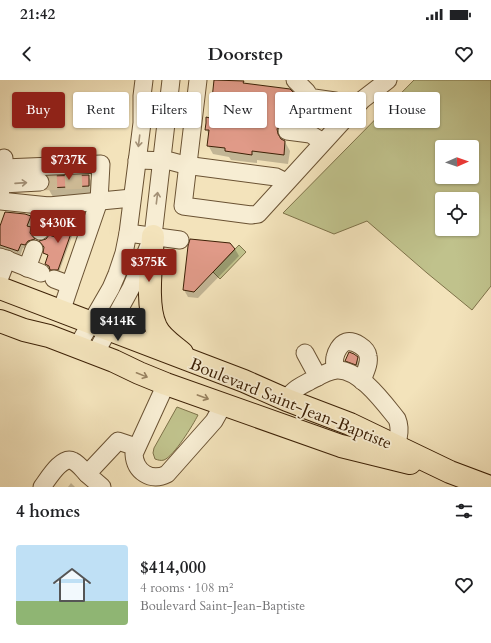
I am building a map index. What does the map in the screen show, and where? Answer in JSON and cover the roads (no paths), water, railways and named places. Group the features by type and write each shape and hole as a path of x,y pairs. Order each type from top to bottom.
{"highway":[{"path":"153,236 150,294 153,319 156,327 164,337 194,362"},
{"name":"Boulevard Saint-Jean-Baptiste","path":"0,288 61,312 104,320 194,362 350,424 394,452 490,487"},
{"name":"Boulevard Saint-Jean-Baptiste","path":"0,321 24,330 49,336 166,384 341,446 394,452"}],"street":[{"path":"104,320 124,253 128,233 142,123 142,96 144,80"},
{"path":"86,350 104,320 134,282 153,236 171,80"},
{"path":"198,80 184,206 254,215 258,214 336,128"},
{"path":"295,80 307,92"},
{"path":"366,97 388,80"},
{"path":"287,132 310,134 323,142"},
{"path":"137,160 162,161 188,166 276,177 286,182"},
{"path":"1,177 101,164 95,179 100,201 61,312"},
{"path":"1,177 40,182"},
{"path":"0,201 49,206 132,198"},
{"path":"40,231 49,206"},
{"path":"128,233 180,240"},
{"path":"34,249 41,273"},
{"path":"0,278 3,258 70,285"},
{"path":"335,370 334,360 341,345 346,342 356,344 366,351 368,355 367,365 362,381"},
{"path":"304,352 318,377"},
{"path":"287,400 288,396 296,389 330,371 342,370 349,372 368,386 397,419 399,431 394,452"},
{"path":"166,384 134,454 135,462 138,468 160,482 214,421 223,405"},
{"path":"87,474 118,441 136,447"},
{"path":"42,487 55,470 64,461 69,459 74,461 102,487"}],"tunnel":[{"path":"40,182 89,180"}]}
